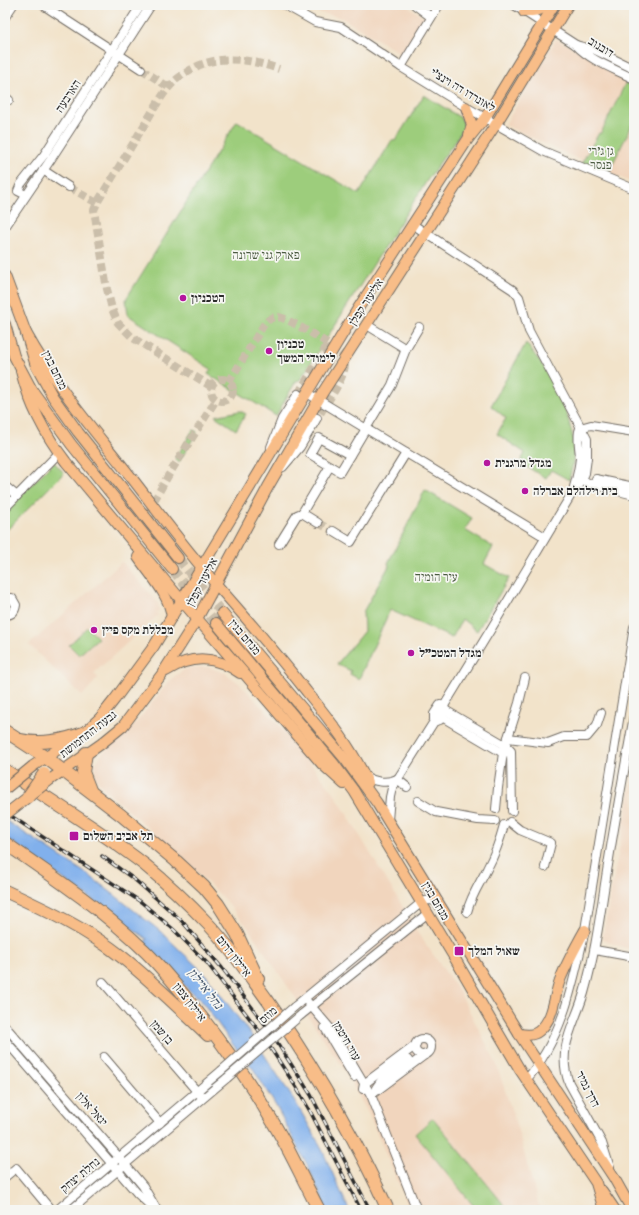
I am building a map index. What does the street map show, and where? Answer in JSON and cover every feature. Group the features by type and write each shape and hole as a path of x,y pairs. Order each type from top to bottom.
{"highway":[{"path":"5,731 63,770 144,833 204,887 218,904 237,934 271,1005"},
{"path":"18,739 31,742 53,740 68,738 83,733"},
{"path":"86,753 83,772 86,783 92,793"},
{"path":"28,797 48,776 45,757"},
{"name":"איילון דרום","path":"5,770 100,832 145,866 209,925 271,1005 317,1074 332,1100 388,1210"},
{"name":"איילון צפון","path":"5,843 79,894 118,926 147,952 178,987 230,1054 271,1119 319,1210"},
{"path":"5,891 53,913 121,956 163,992 230,1054"}],"main road":[{"path":"524,12 539,10 549,5"},
{"name":"אליעזר קפלן","path":"182,600 264,465 302,394 468,139 485,118 554,5"},
{"name":"אליעזר קפלן","path":"197,619 268,487 318,400 496,124 568,5"},
{"path":"466,107 472,125 468,139"},
{"name":"מנחם בגין","path":"5,276 26,333 36,366 63,413 178,558"},
{"path":"5,324 14,356 21,372 29,398 59,453 197,619 253,682 322,764 354,791"},
{"path":"26,333 55,380 202,568 250,622 345,742 365,776 377,803"},
{"path":"21,372 32,390 71,444 172,569"},
{"path":"91,492 166,596 172,617"},
{"name":"גבעת התחמושת","path":"5,789 45,757 83,733 100,718 154,646 182,600"},
{"name":"מנחם בגין","path":"222,613 345,759 377,803 519,1034 614,1178"},
{"name":"גבעת התחמושת","path":"48,776 63,770 123,726 162,674 197,619"},
{"name":"מנחם בגין","path":"216,623 334,764 354,791 422,902 526,1080 596,1183 604,1210"},
{"path":"162,674 177,664 198,659 211,660 224,664 253,682"},
{"path":"5,815 28,797"},
{"path":"519,1034 532,1035 544,1026 551,1013 569,958 585,930"},
{"name":"דרך נמיר","path":"614,1178 632,1210"},
{"path":"596,1183 615,1210"}],"street":[{"path":"5,17 13,5"},
{"path":"43,5 140,69"},
{"name":"הארבעה","path":"5,227 43,170 115,52 141,5"},
{"name":"הארבעה","path":"26,195 18,192 21,184 44,155 115,52 151,5"},
{"name":"לאונרדו דה וינצ'י","path":"285,5 315,22 341,27 401,67 466,107 549,154 634,189"},
{"path":"415,5 431,17"},
{"path":"401,67 439,5"},
{"name":"דובנוב","path":"514,5 576,45 592,58 634,79"},
{"name":"דובנוב","path":"576,45 595,50 634,69"},
{"path":"43,170 69,186"},
{"path":"388,820 390,797 397,779 441,713 571,495 586,468 588,446 587,439 529,330 518,297 513,290 412,224"},
{"path":"367,325 406,349"},
{"path":"350,455 319,438 310,454 340,472 392,385 406,349 419,326"},
{"path":"302,394 318,400 545,537"},
{"path":"268,487 300,447 317,418"},
{"path":"580,428 589,433 608,428 634,432"},
{"path":"580,428 578,433 580,479"},
{"path":"5,508 59,453"},
{"path":"333,531 351,542 406,453"},
{"path":"279,544 297,515 302,513 330,466"},
{"path":"586,468 592,481 634,495"},
{"path":"580,479 634,487"},
{"path":"571,495 592,481"},
{"path":"5,486 17,496"},
{"path":"302,513 318,523"},
{"path":"5,598 12,598 16,605 13,612 10,614 5,614"},
{"path":"526,1080 539,1065 552,1040 563,1015 576,969 585,930 630,674 634,627"},
{"path":"630,674 634,679"},
{"path":"525,678 507,747 494,814 495,820 499,824 507,824 552,843 546,867"},
{"path":"441,713 507,747 548,743 564,737 587,737 597,725 601,713"},
{"path":"634,716 616,812 595,950 634,956"},
{"path":"630,740 634,727"},
{"path":"467,912 470,901 488,867 507,824 513,817 507,747"},
{"path":"365,776 372,780 382,782 391,782 397,779"},
{"path":"397,779 407,787"},
{"path":"418,801 436,812 478,820 495,820"},
{"path":"496,809 505,806 512,811"},
{"path":"422,902 429,900 438,901"},
{"name":"מוזס","path":"224,1075 294,1007 422,902"},
{"name":"מוזס","path":"121,1167 224,1075 428,914"},
{"name":"דרך נמיר","path":"595,950 580,1004 568,1038 565,1049 564,1063 569,1083 602,1144 614,1178"},
{"name":"בן שמן","path":"103,982 200,1095"},
{"name":"עוזי חיטמן","path":"305,999 320,1017 363,1088 412,1210"},
{"name":"יגאל אלון","path":"5,1026 121,1167 143,1186 156,1210"},
{"path":"363,1088 416,1045 418,1041 422,1039 429,1041 431,1048 426,1054 371,1095"},
{"name":"יגאל אלון","path":"5,1040 116,1160"},
{"path":"416,1045 418,1052 421,1054 426,1054"},
{"path":"104,1057 160,1123"},
{"path":"363,1088 383,1078 412,1058"},
{"path":"371,1095 383,1078"},
{"path":"363,1088 371,1095 417,1210"},
{"name":"מוזס","path":"116,1160 160,1123 200,1095"},
{"name":"נחלת יצחק","path":"57,1210 116,1160"},
{"name":"נחלת יצחק","path":"71,1210 121,1167"},
{"path":"5,1177 16,1168 51,1210"}],"shaded area":[{"path":"322,5 406,5 425,18 403,55 340,17 317,12"},
{"path":"556,39 634,79 634,183 610,174 505,125"},
{"name":"מכללת מקס פיין","path":"122,562 158,603 159,610 156,613 158,615 94,673 98,678 82,696 29,645"},
{"path":"193,667 208,667 225,673 240,684 279,725 334,793 422,939 459,991 496,1063 516,1124 540,1210 410,1210 369,1115 346,1072 246,925 224,899 183,858 105,790 96,779 96,763 104,751 135,724 170,680 185,669"},
{"path":"634,769 634,951 602,940"}],"green space":[{"name":"גן ג'רי פנסר","path":"628,78 634,81 634,121 606,177 580,166 599,133 601,133"},
{"name":"פארק גני שרונה","path":"424,95 461,118 464,126 456,140 428,179 300,380 296,381 276,416 208,374 211,369 128,315 126,299 237,121 359,194 392,140 395,141"},
{"path":"526,343 549,374 566,411 574,441 573,464 569,480 551,470 546,478 520,463 525,453 497,434 506,418 491,406"},
{"path":"240,411 246,414 236,430 215,416"},
{"path":"193,430 197,432 179,462 175,459"},
{"path":"54,462 64,473 5,532 5,511"},
{"name":"עיר הומיה","path":"425,490 472,518 465,530 493,547 484,564 509,578 477,631 462,619 452,638 390,610 359,679 350,674 351,671 337,664 364,631 363,612 389,566 388,563"},
{"path":"87,627 98,638 79,655 69,645"},
{"path":"433,1118 505,1206 500,1210 477,1210 415,1134"}],"water":[{"name":"נחל איילון","path":"5,820 90,876 160,931 205,974 252,1036 296,1103 320,1145 349,1210 327,1210 308,1166 276,1106 254,1070 234,1046 198,996 195,996 144,944 147,939 5,837"}],"tunnel":[{"path":"212,387 133,338 118,323 112,309 107,289 94,210 160,100 170,86 181,76 193,68 205,63 229,59 254,62 279,69"},
{"path":"141,69 170,88"},
{"path":"69,187 97,203"},
{"path":"229,382 263,326 273,317 283,318 329,344 343,355 345,364 342,377 317,418"},
{"path":"298,394 324,351 326,346 325,342"},
{"path":"222,379 230,382 233,390 230,398 222,401 214,398 211,390 214,382 222,379"},
{"path":"152,524 149,513 151,506 216,400"},
{"path":"318,523 333,531"},
{"path":"178,558 222,613"},
{"path":"172,569 216,623"}],"railway":[{"path":"5,812 141,902 173,929 207,963 260,1032 296,1087 361,1210"},
{"path":"102,856 135,880 181,920 222,968 267,1027 311,1095 370,1210"}],"place":[{"name":"הטכניון","path":"183,298"},
{"name":"טכניון לימודי המשך","path":"269,351"},
{"name":"מגדל מרגנית","path":"487,463"},
{"name":"בית וילהלם אברלה","path":"525,491"},
{"name":"מכללת מקס פיין","path":"94,630"},
{"name":"מגדל המטכ\"ל","path":"411,653"},
{"name":"תל אביב השלום","path":"74,836"},
{"name":"שאול המלך","path":"459,951"}]}
